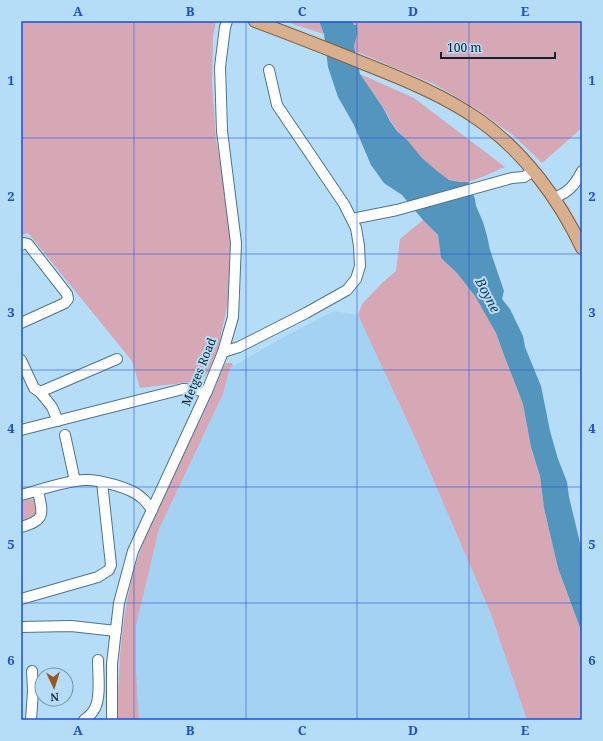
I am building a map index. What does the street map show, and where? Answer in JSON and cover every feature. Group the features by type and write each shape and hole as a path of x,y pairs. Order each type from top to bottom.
{"main road":[{"path":"255,21 388,72 418,86 479,120 520,155 533,171 579,232 582,248"},
{"path":"270,21 305,39"}],"street":[{"name":"Metges Road","path":"112,720 112,664 116,631 120,603 133,551 207,391 223,352 233,317 236,243 222,131 220,67 227,21"},
{"path":"223,352 239,347 306,313 347,290 356,279 360,266 356,228 352,219 344,204 277,105 269,70"},
{"path":"352,219 401,209 512,178 524,177 533,171"},
{"path":"554,198 562,195 571,188 582,171"},
{"path":"21,244 28,244 67,294 68,299 65,304 21,323"},
{"path":"40,392 117,359"},
{"path":"21,360 34,388 40,392 52,407 58,421"},
{"path":"21,430 183,389 207,391"},
{"path":"65,435 75,481"},
{"path":"21,495 75,481 84,480 102,482 126,488 141,497 152,510"},
{"path":"21,600 98,577 109,570 111,565 102,482"},
{"path":"21,526 38,520 41,514 38,491"},
{"path":"21,627 71,626 116,631"},
{"path":"84,720 95,709 97,702 98,660"},
{"path":"31,720 33,691 32,671"}],"shaded area":[{"path":"21,21 216,21 213,36 212,83 216,140 230,228 228,302 218,349 208,372 200,381 140,388 132,361 28,233 21,235"},
{"path":"287,21 319,21 324,34 295,25"},
{"path":"352,21 582,21 582,128 542,163 514,136 477,109 434,84 355,51 354,46 357,34 357,25 354,25"},
{"path":"360,74 414,98 505,167 476,179 464,182 451,180 444,177 430,166 398,131"},
{"path":"423,220 438,235 441,258 457,273 475,296 496,333 523,404 531,447 540,476 544,508 558,568 582,633 582,720 527,720 491,614 417,442 358,315 362,304 396,271 400,239"},
{"path":"334,311 358,315 417,442 491,614 527,720 139,720 136,667 136,626 159,529 223,394 230,368 280,339"},
{"path":"226,363 232,363 233,366 230,368 223,394 159,529 136,626 136,667 139,720 118,720 120,653 126,608 136,564 152,521 204,413 222,369"},
{"path":"31,499 37,501 39,514 21,524 21,501"}],"water":[{"name":"Boyne","path":"319,21 352,21 354,25 357,25 357,34 354,46 360,74 397,131 408,141 422,158 449,180 468,182 483,222 490,250 504,291 502,299 510,309 523,336 525,347 541,386 550,431 558,459 567,482 569,497 582,551 582,633 558,568 544,508 540,476 531,447 523,404 496,333 475,296 457,273 441,258 438,235 402,195 384,183 371,165 354,125 338,97 328,67 324,34"}]}
